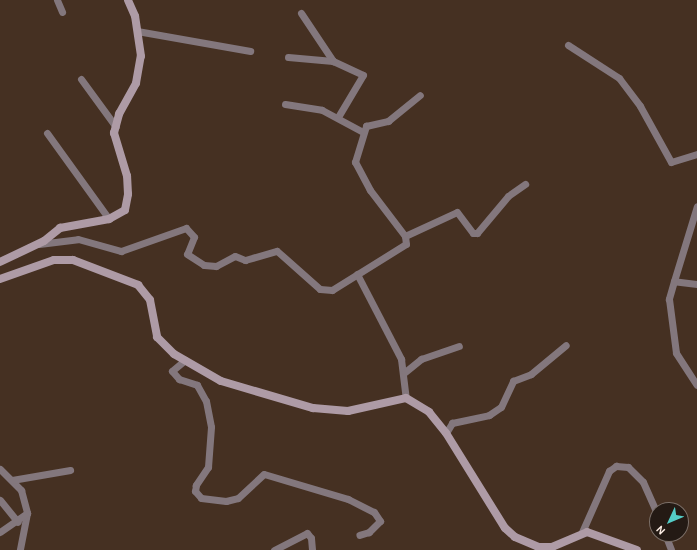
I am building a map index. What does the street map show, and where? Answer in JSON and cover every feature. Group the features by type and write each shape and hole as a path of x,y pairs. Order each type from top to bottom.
{"street":[{"path":"57,0 62,12"},
{"path":"116,127 136,83 141,56 137,31 128,0"},
{"path":"302,13 333,61"},
{"path":"137,31 250,51"},
{"path":"568,45 619,78 640,106 671,162 697,154"},
{"path":"288,57 333,61 363,77 338,117"},
{"path":"0,262 39,244 60,228 109,219 125,210 128,194 116,127 81,79"},
{"path":"39,244 78,239 121,251 186,228 194,237 187,254 204,265 216,266 234,256 245,260 277,251 325,290 332,290 406,244 405,236 370,190 355,162 366,126 388,121 420,95"},
{"path":"285,104 338,117 363,132"},
{"path":"47,133 109,219"},
{"path":"405,236 457,212 473,233 477,232 508,196 524,184"},
{"path":"697,206 669,299 676,353 697,385"},
{"path":"0,279 54,260 73,260 138,285 150,300 157,337 185,360 221,381 313,408 348,411 406,398 429,412 446,433 505,528 515,537 538,547 552,547 582,532 609,471 616,466 628,467 644,482 652,502"},
{"path":"357,274 405,372 406,398"},
{"path":"674,281 697,284"},
{"path":"446,433 452,423 489,415 501,407 513,381 531,374 566,345"},
{"path":"405,372 421,360 459,346"},
{"path":"185,360 172,371 179,379 197,385 206,401 211,427 208,467 196,484 195,491 201,498 226,501 238,498 264,474 354,502 374,512 380,521 369,532 359,535"},
{"path":"0,469 21,490 27,512 20,550"},
{"path":"12,480 70,470"},
{"path":"0,500 18,522"},
{"path":"0,532 18,522 27,512"},
{"path":"582,532 636,550"},
{"path":"274,550 307,533 312,538 312,550"}]}
